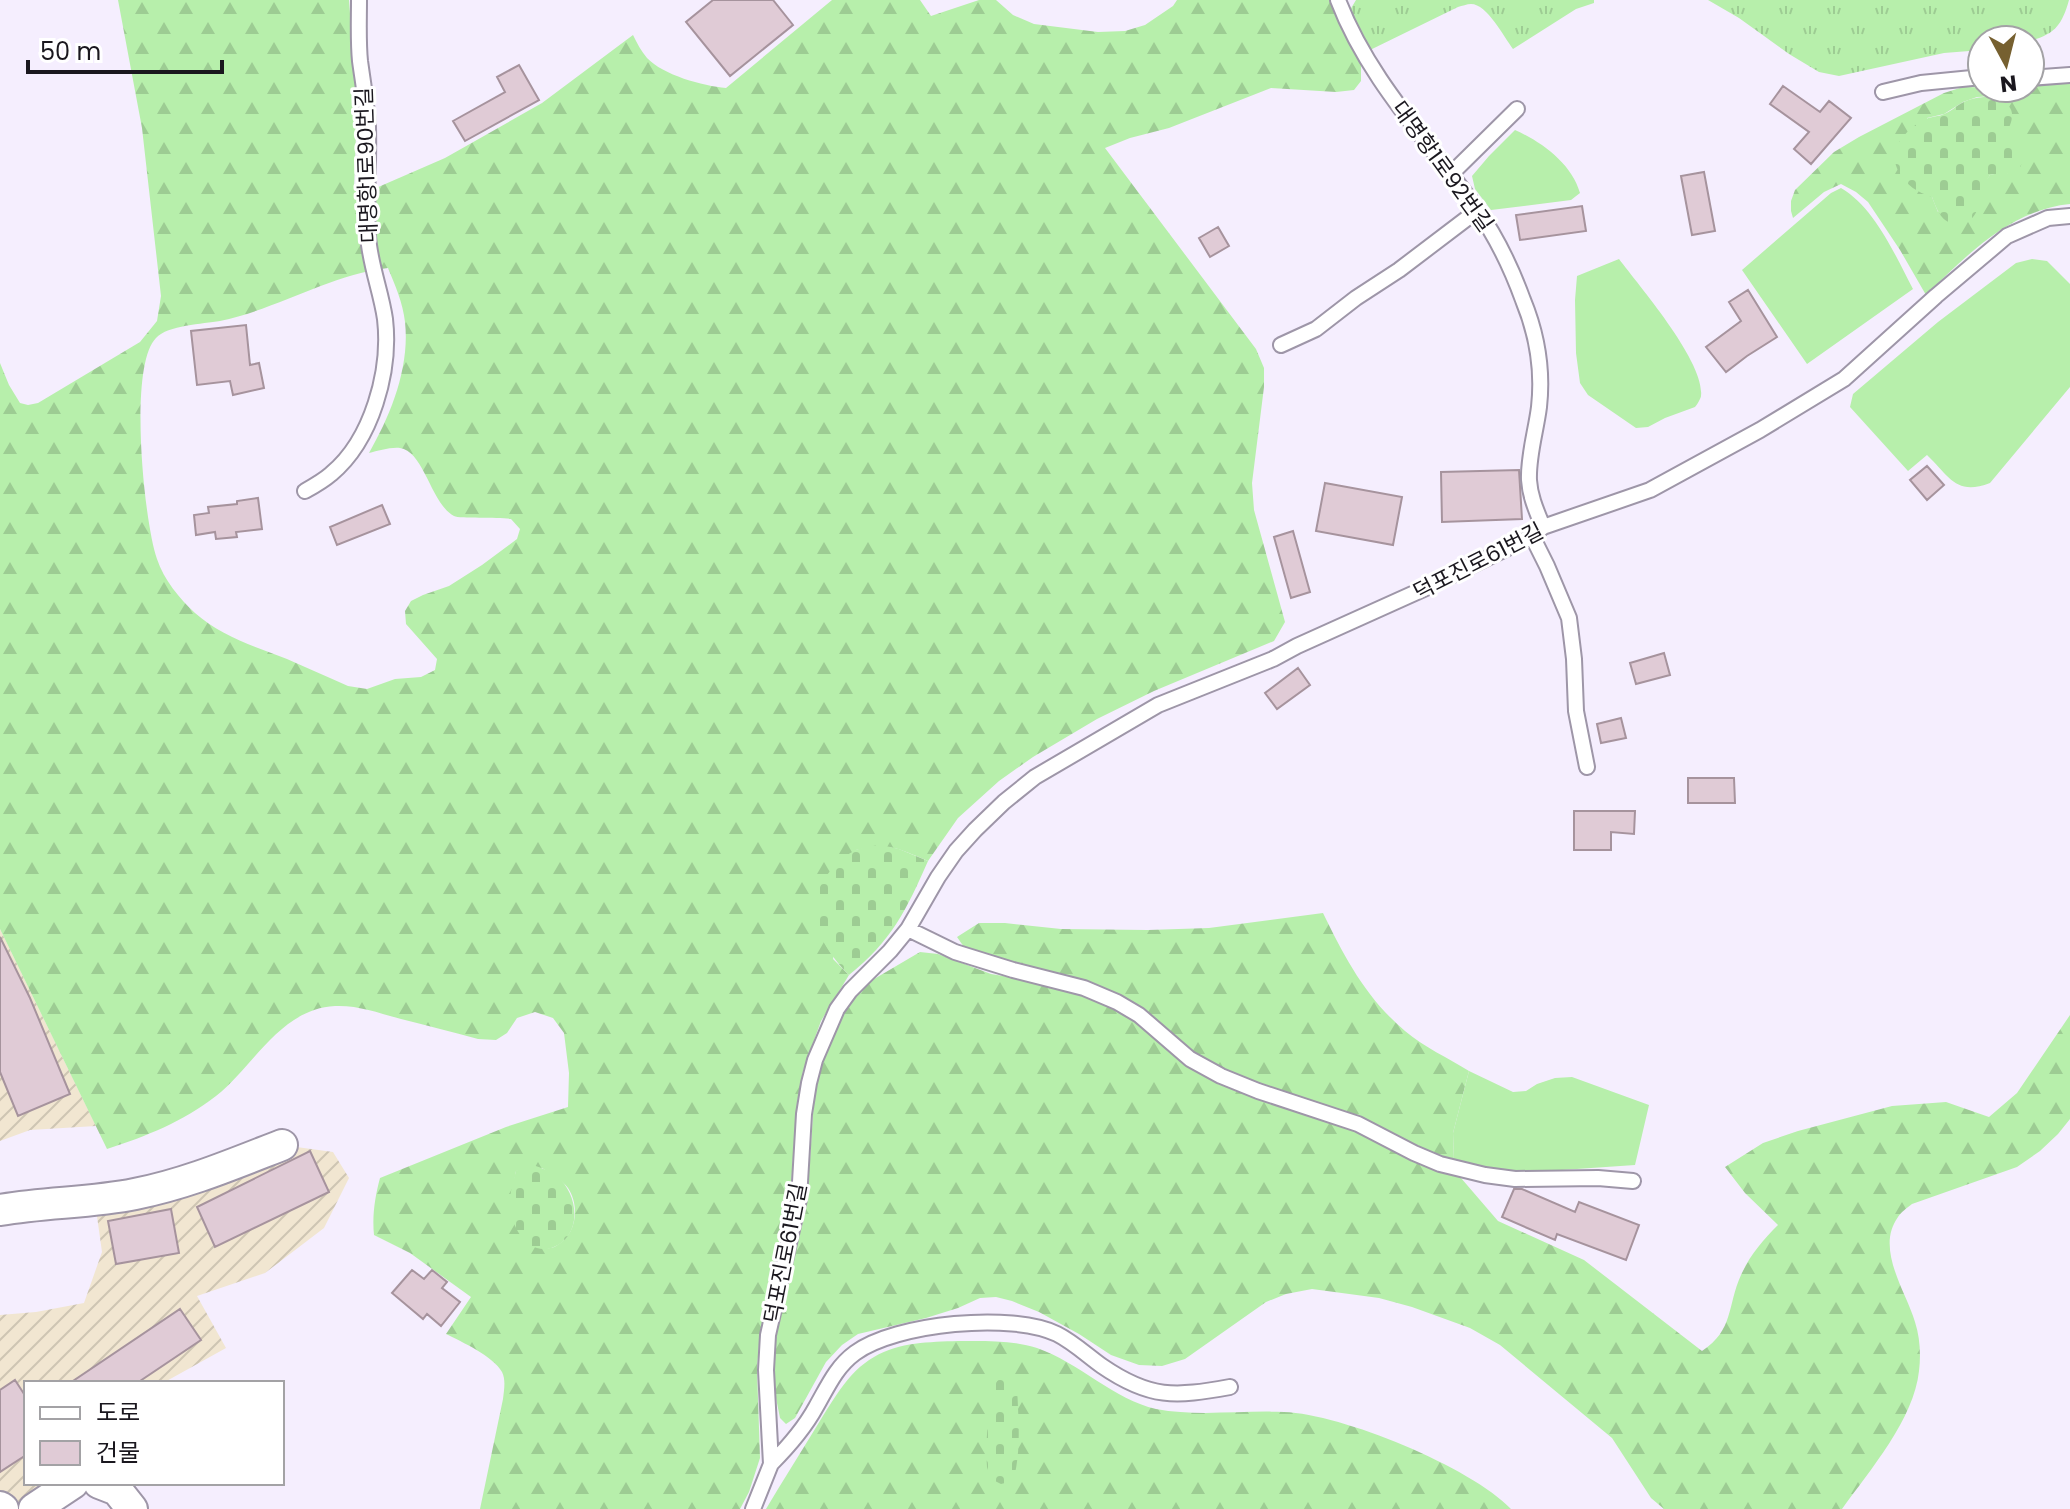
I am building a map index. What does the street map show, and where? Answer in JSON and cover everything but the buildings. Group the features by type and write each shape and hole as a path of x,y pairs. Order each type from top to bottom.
{"street":[{"path":"0,1210 132,1195 167,1187 196,1179 282,1145"},
{"path":"34,1509 70,1485"},
{"path":"104,1485 117,1490 132,1509"}],"lane":[{"name":"대명항1로90번길","path":"305,491 331,474 358,440 372,413 385,363 385,320 369,245 366,209 368,127 360,57 359,0"},
{"name":"대명항1로92번길","path":"1338,0 1368,63 1478,210 1505,257 1534,330 1540,386 1529,480 1547,566 1569,618 1576,711 1587,767"},
{"path":"2046,77 2070,75"},
{"path":"1883,92 1921,83 1966,79"},
{"path":"1451,174 1517,109"},
{"path":"1281,345 1316,329 1478,210"},
{"name":"덕포진로61번길","path":"753,1509 771,1464 766,1370 768,1335 799,1199 804,1114 815,1060 837,1009 850,991 908,929 938,877 965,841 1004,802 1035,777 1158,705 1273,659 1428,587 1538,531 1650,490 1760,430 1844,379 2007,236 2048,218 2070,216"},
{"path":"908,929 955,952 1084,988 1117,1002 1139,1015 1190,1059 1221,1076 1358,1124 1440,1164 1515,1179 1598,1178 1633,1181"},
{"path":"771,1464 795,1440 842,1365 858,1351 915,1330 985,1322 1022,1324 1056,1334 1119,1376 1159,1393 1180,1395 1230,1387"}],"shaded area":[{"path":"0,929 96,1126 30,1130 0,1141"},
{"path":"282,1145 333,1152 349,1178 324,1228 265,1273 197,1296 226,1348 167,1381 24,1381 24,1485 42,1485 24,1509 0,1509 0,1315 84,1303 102,1252 95,1202"}],"green space":[{"path":"118,0 349,0 357,106 354,189 376,188 445,158 542,103 633,35 647,58 663,70 695,82 726,88 832,0 920,0 931,16 979,0 996,0 1013,15 1034,24 1098,32 1125,31 1145,25 1177,0 1329,0 1361,65 1361,81 1354,90 1336,92 1271,88 1169,128 1105,148 1256,349 1264,368 1252,483 1254,510 1285,622 1274,641 1154,691 1097,719 1033,757 999,781 958,818 928,861 893,848 856,850 833,959 849,975 821,1021 803,1071 797,1103 791,1185 760,1332 757,1369 760,1458 740,1509 480,1509 503,1399 503,1375 485,1355 446,1334 471,1297 410,1253 374,1235 374,1206 380,1178 506,1127 568,1107 569,1073 564,1033 553,1018 535,1012 517,1018 507,1033 496,1040 478,1039 360,1008 335,1006 316,1009 283,1028 230,1084 203,1105 164,1127 107,1149 0,929 0,363 20,403 38,403 140,342 157,321 161,296 142,128","holes":["388,268 404,315 405,356 391,407 369,453 396,448 408,451 422,468 439,501 454,516 511,519 520,529 517,539 482,565 449,586 411,601 405,611 406,624 437,659 435,670 421,677 395,679 367,689 348,686 227,634 205,621 178,595 160,567 152,540 141,445 141,410 147,354 161,334 241,316 345,278","542,1168 568,1188 575,1211 568,1235 556,1246 544,1249 510,1204 516,1171"]},
{"path":"1356,0 1594,0 1594,3 1576,9 1513,49 1489,15 1471,4 1458,7 1368,51 1350,10"},
{"path":"1708,0 2069,0 2056,27 2046,34 2046,24 1966,24 1966,51 1944,53 1839,76 1819,72"},
{"path":"2070,82 2070,204 2048,208 2009,225 1974,250 1926,295 1868,202 1856,192 1841,184 1824,192 1793,218 1791,201 1795,190 1834,152 1944,93 1966,87 1966,101 1944,114 1927,118 1932,197 1938,212 1981,195 1990,175 2008,174 2005,135 1998,104 2046,104 2046,84"},
{"path":"1966,101 1966,104 2007,104 2012,117 2006,135 2018,139 2023,160 2014,173 1990,175 1976,213 1965,223 1957,224 1940,215 1932,197 1913,188 1902,177 1895,156 1900,141 1912,128"},
{"path":"1515,130 1555,155 1576,182 1580,193 1571,200 1491,210 1475,189 1472,176"},
{"path":"1841,188 1874,220 1913,289 1807,364 1742,270 1831,193"},
{"path":"1619,259 1669,325 1693,364 1699,382 1701,396 1695,407 1648,427 1636,428 1588,395 1580,383 1576,353 1577,276"},
{"path":"2032,259 2047,261 2070,284 2070,387 1990,483 1961,486 1927,455 1908,471 1850,407 1853,394 1938,322 2016,263"},
{"path":"881,845 928,861 913,894 887,937 849,975 822,938 817,925 816,898 821,884 842,859 859,849"},
{"path":"1323,913 1348,961 1391,1018 1412,1037 1469,1071 1453,1133 1454,1161 1461,1178 1498,1221 1584,1260 1702,1351 1720,1335 1748,1261 1778,1225 1745,1193 1725,1167 1763,1143 1892,1106 1946,1102 1989,1117 2017,1093 2070,1015 2070,1119 2058,1134 2017,1167 1912,1204 1899,1215 1892,1229 1891,1256 1918,1334 1919,1371 1909,1407 1900,1425 1842,1509 1664,1509 1651,1498 1612,1438 1500,1345 1470,1328 1412,1307 1379,1298 1312,1289 1266,1302 1185,1359 1162,1366 1139,1365 1111,1355 1039,1312 1012,1301 996,1297 980,1298 926,1318 858,1334 826,1362 795,1418 786,1424 780,1418 773,1365 776,1332 803,1215 814,1099 820,1067 847,1003 857,990 920,952 938,954 991,974 1070,987 964,947 957,937 979,923 1061,929 1148,930 1209,928"},
{"path":"1469,1071 1513,1092 1526,1091 1555,1078 1572,1077 1649,1105 1635,1165 1503,1170 1454,1161 1453,1133"},
{"path":"529,1164 557,1176 573,1201 571,1230 558,1245 549,1249 540,1249 525,1241 512,1216 510,1198 516,1171"},
{"path":"958,1341 1008,1342 1037,1348 1067,1362 1126,1398 1156,1409 1188,1413 1284,1412 1309,1415 1371,1432 1467,1476 1511,1509 766,1509 834,1399 864,1363 904,1346"},
{"path":"1009,1377 1017,1384 1018,1445 1013,1481 1001,1484 991,1479 987,1467 990,1391 998,1380"}]}
